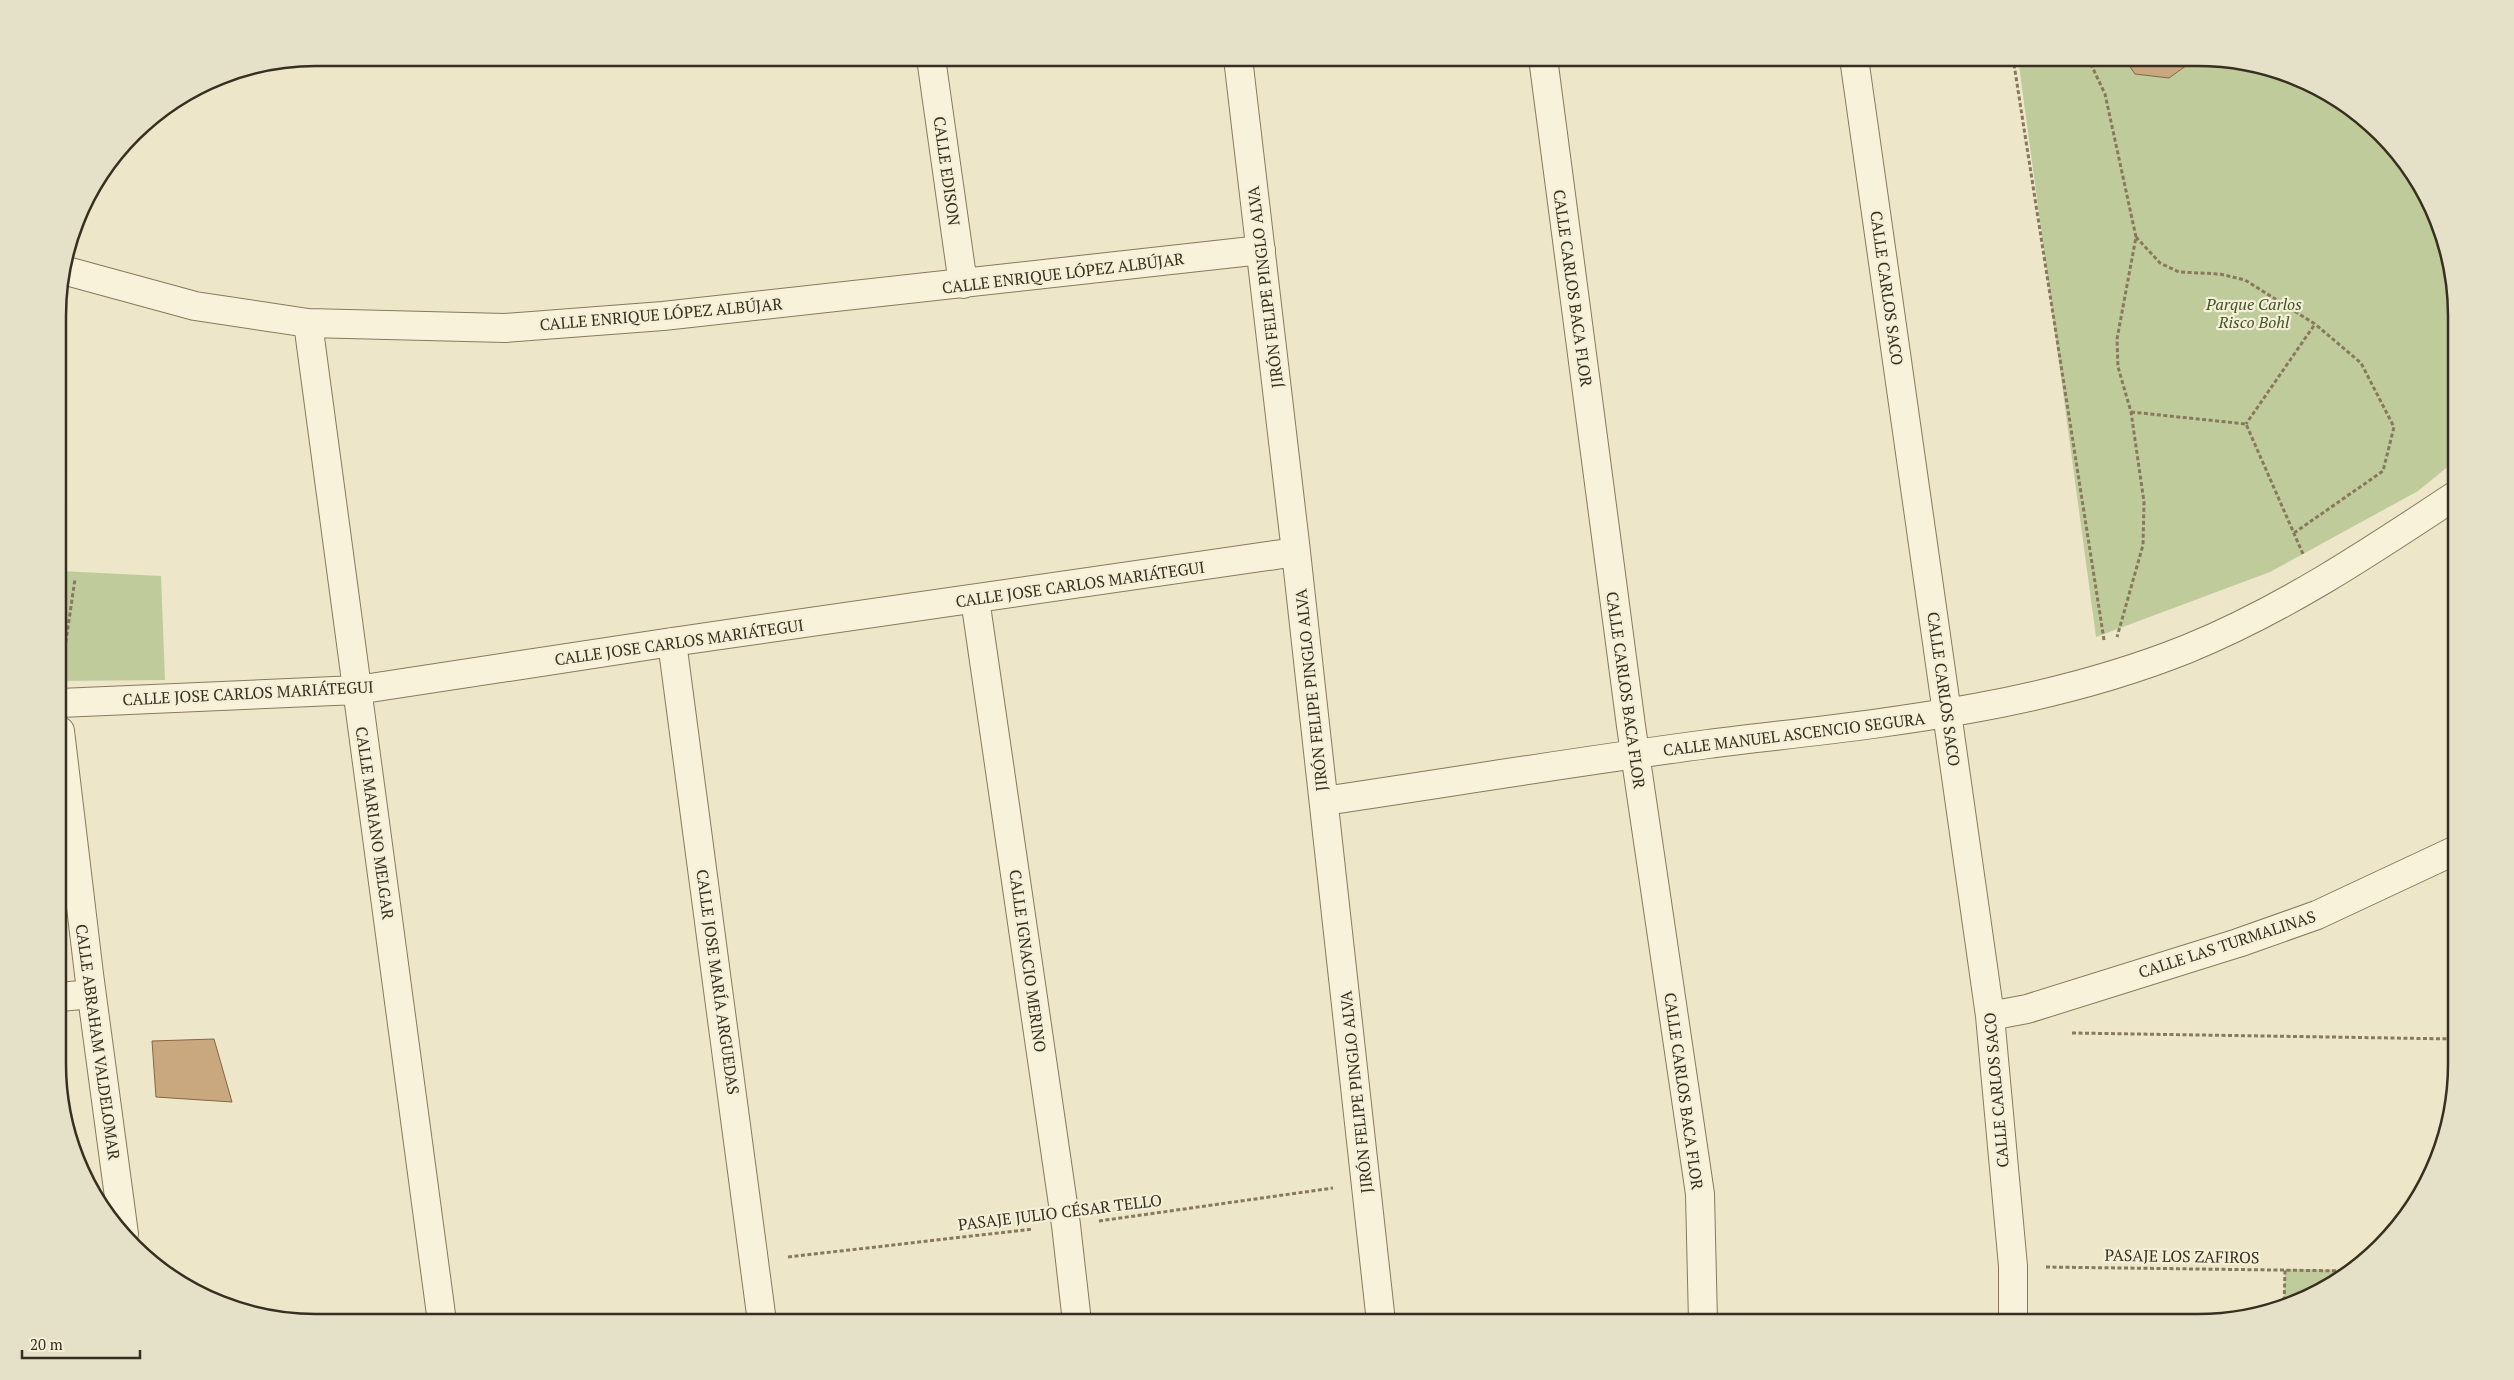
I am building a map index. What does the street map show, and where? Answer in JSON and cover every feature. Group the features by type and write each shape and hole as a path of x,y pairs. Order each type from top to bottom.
{"street":[{"name":"CALLE EDISON","path":"932,66 963,284"},
{"name":"JIRÓN FELIPE PINGLO ALVA","path":"1239,66 1296,552 1380,1314"},
{"name":"CALLE CARLOS BACA FLOR","path":"1543,66 1635,754 1700,1194 1703,1314"},
{"name":"CALLE CARLOS SACO","path":"1855,66 1990,1016 2013,1266 2013,1314"},
{"name":"CALLE ENRIQUE LÓPEZ ALBÚJAR","path":"70,272 195,306 308,323 505,328 663,316 1261,250"},
{"name":"CALLE MARIANO MELGAR","path":"308,323 441,1314"},
{"name":"CALLE MANUEL ASCENCIO SEGURA","path":"1324,801 1635,754 1948,714 2020,701 2105,678 2186,649 2267,613 2386,542 2448,500"},
{"name":"CALLE JOSE CARLOS MARIÁTEGUI","path":"66,703 357,690 672,642 1296,552"},
{"name":"CALLE IGNACIO MERINO","path":"975,599 1066,1225 1076,1314"},
{"name":"CALLE JOSE MARÍA ARGUEDAS","path":"672,642 761,1314"},
{"name":"CALLE ABRAHAM VALDELOMAR","path":"66,781 91,994 122,1222"},
{"name":"CALLE LAS TURMALINAS","path":"1990,1016 2027,1009 2273,931 2317,915 2448,854"},
{"path":"66,996 91,994"}],"path":[{"path":"2014,66 2104,640"},
{"path":"2092,66 2105,94 2136,237 2117,339 2118,367 2131,412 2144,502 2143,544 2105,678"},
{"path":"2136,237 2160,263 2179,272 2220,274 2245,280 2315,324 2361,363 2394,427 2383,470 2294,534"},
{"path":"2246,424 2315,324"},
{"path":"2131,412 2246,424"},
{"path":"2246,424 2316,584"},
{"path":"66,640 75,579"},
{"path":"2069,1033 2448,1040"},
{"name":"PASAJE JULIO CÉSAR TELLO","path":"755,1260 1066,1225 1366,1183"},
{"name":"PASAJE LOS ZAFIROS","path":"2013,1266 2337,1272"},
{"path":"2284,1299 2285,1270"}],"green space":[{"name":"Parque Carlos Risco Bohl","path":"2019,66 2198,66 2231,68 2278,79 2309,92 2337,108 2375,139 2406,177 2429,220 2435,236 2446,283 2448,316 2448,467 2418,491 2270,572 2096,637"},
{"path":"66,571 161,576 165,680 66,681"},
{"path":"2285,1269 2340,1270 2309,1288 2284,1299"}],"building":[{"path":"2130,66 2186,66 2169,78 2135,74"},
{"path":"214,1039 232,1102 156,1097 152,1041"}]}
